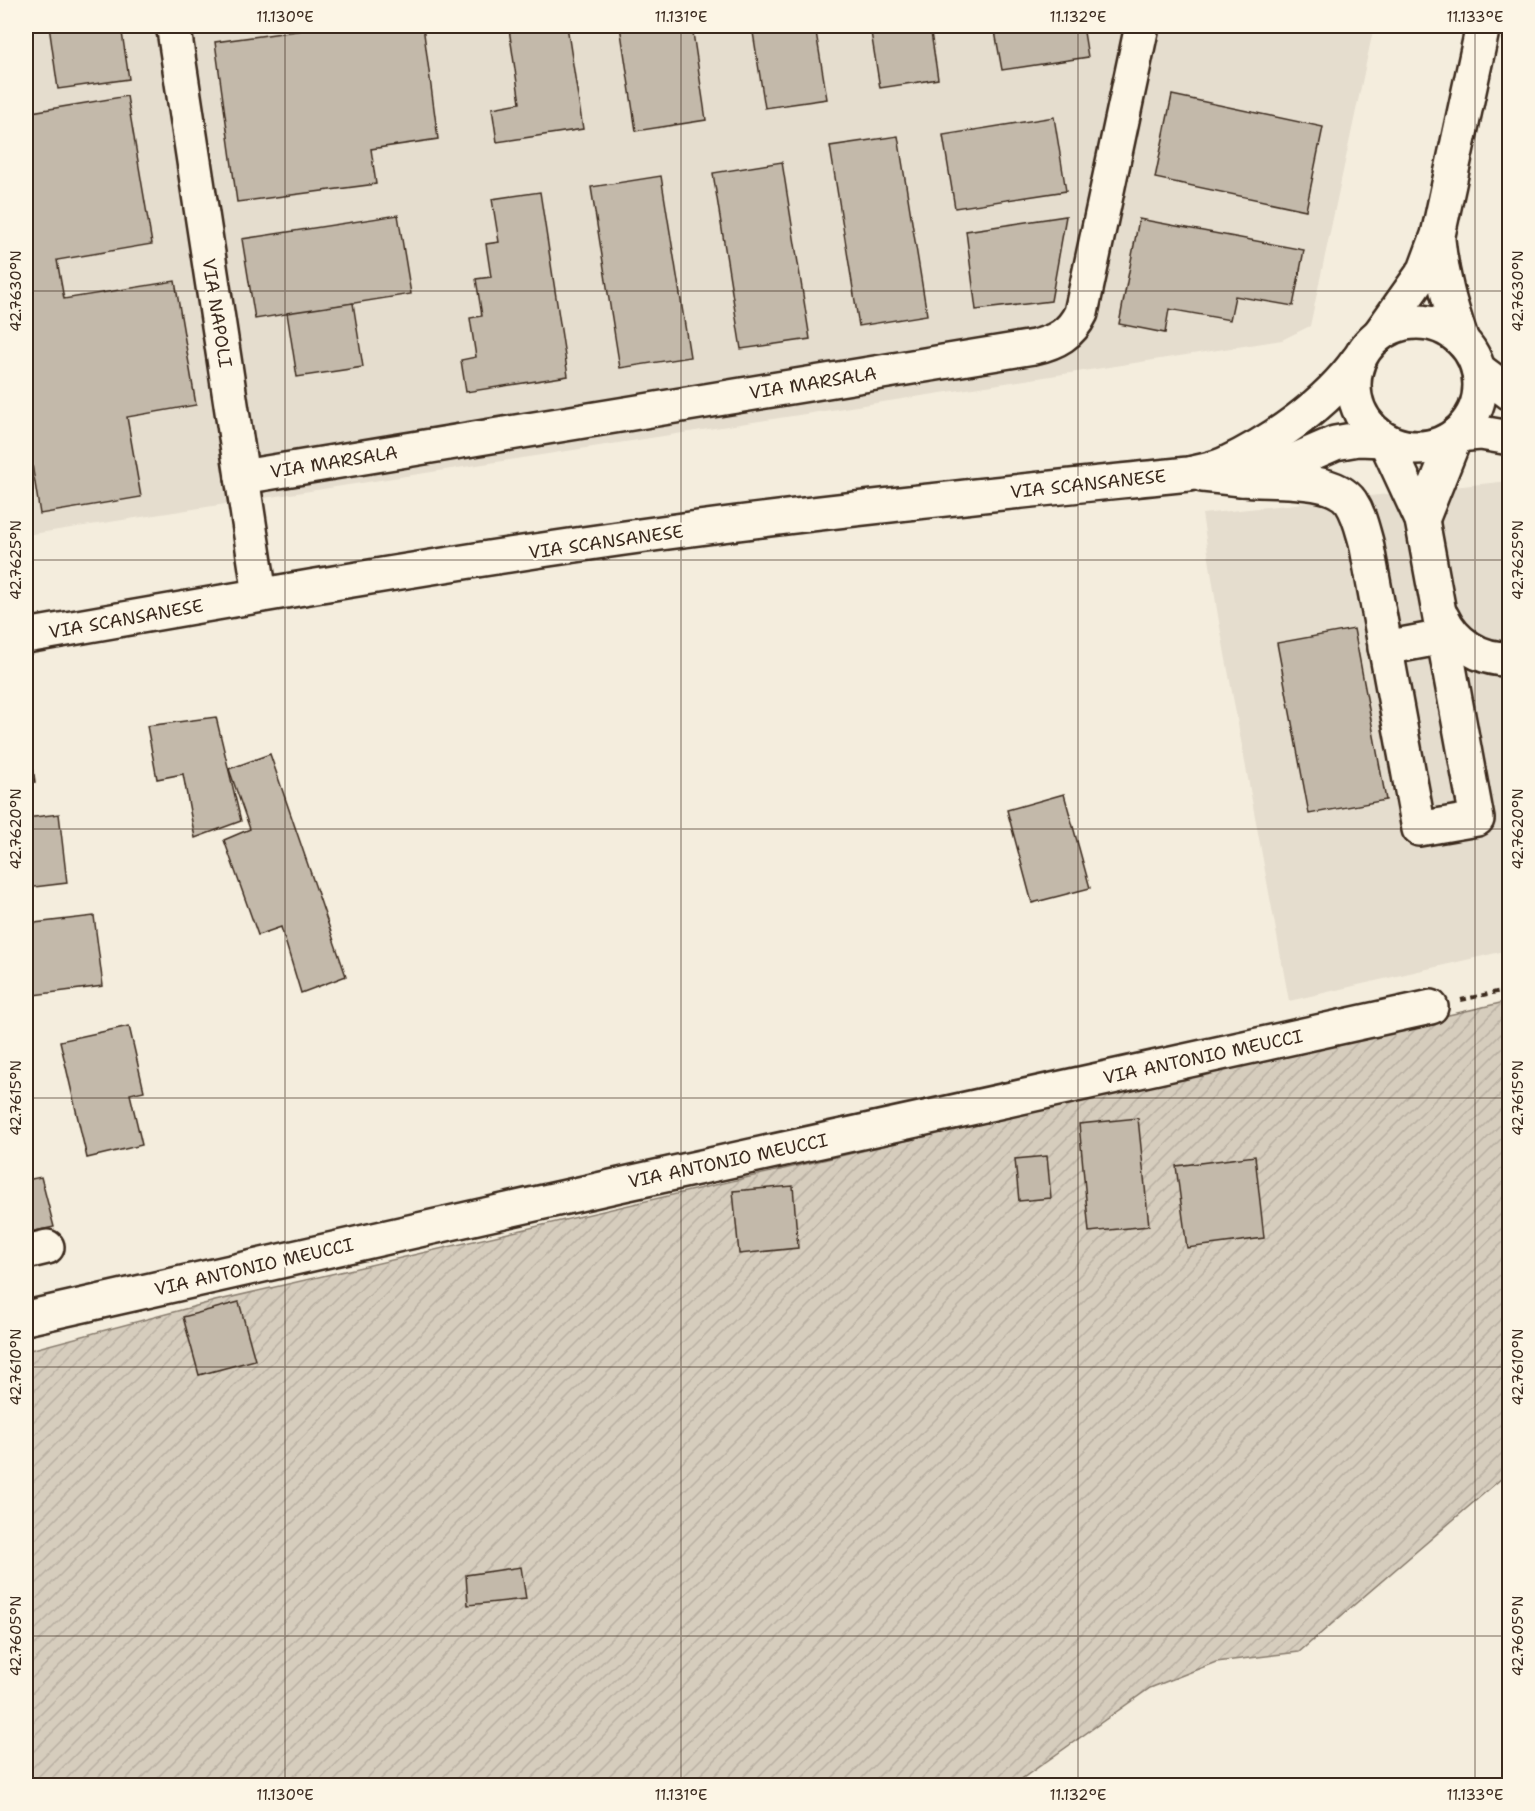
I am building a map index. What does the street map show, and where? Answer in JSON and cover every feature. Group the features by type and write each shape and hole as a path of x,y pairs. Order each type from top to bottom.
{"street":[{"name":"VIA MARSALA","path":"242,477 1034,347 1059,339 1069,332 1081,313 1142,26"},
{"path":"1381,332 1425,270 1438,235 1484,26"},
{"name":"VIA NAPOLI","path":"174,27 260,595"},
{"path":"1438,235 1441,271 1462,341"},
{"name":"VIA SCANSANESE","path":"26,636 260,595 660,533 845,510 1189,474 1223,465 1271,438 1322,400 1343,381 1368,344 1381,332 1397,324 1415,321 1449,330 1473,354 1479,370 1481,388 1478,404 1469,422 1456,435 1439,445 1421,448 1402,447 1385,440 1370,429 1359,412 1353,395 1353,377 1358,360"},
{"name":"VIA SCANSANESE","path":"1479,370 1509,393"},
{"name":"VIA SCANSANESE","path":"1456,435 1481,433 1509,438"},
{"path":"1422,520 1456,435"},
{"name":"VIA SCANSANESE","path":"1189,474 1241,479 1261,475 1335,443 1358,439 1385,440"},
{"path":"1241,479 1320,484 1339,491 1349,500 1358,515 1366,542 1419,830 1478,819 1422,520 1385,440"},
{"path":"1385,648 1442,625"},
{"path":"1442,625 1470,649 1485,656 1509,659"},
{"name":"VIA ANTONIO MEUCCI","path":"26,1318 1431,1007"}],"path":[{"path":"1431,1007 1509,989"}],"shaded area":[{"path":"26,26 1374,26 1310,326 1282,340 26,535"},
{"path":"1509,481 1509,950 1289,1001 1218,616 1202,514"},
{"path":"1509,1001 1509,1472 1299,1652 1216,1662 1150,1688 1013,1785 26,1786 26,1351 215,1301"}],"building":[{"path":"49,26 121,26 129,79 58,89"},
{"path":"333,26 423,26 438,139 371,149 376,184 237,202 215,42"},
{"path":"527,26 567,26 583,129 497,142 492,108 520,103 509,29"},
{"path":"620,26 692,26 706,120 636,131"},
{"path":"752,26 815,26 827,99 765,108"},
{"path":"870,26 930,26 938,79 880,88"},
{"path":"994,26 1083,26 1088,57 1002,70"},
{"path":"1172,95 1323,127 1306,210 1155,178"},
{"path":"127,96 152,244 57,260 64,299 175,281 196,405 127,417 141,497 40,514 26,427 26,113"},
{"path":"1054,117 1066,191 955,208 943,135"},
{"path":"898,136 927,315 859,326 830,146"},
{"path":"782,162 810,339 741,349 713,173"},
{"path":"661,176 690,357 620,368 591,187"},
{"path":"540,192 568,376 466,392 461,360 476,357 470,318 482,316 476,279 491,277 486,244 499,242 492,199"},
{"path":"398,215 411,294 255,319 242,239"},
{"path":"1066,216 1051,301 976,310 966,231"},
{"path":"1139,219 1304,250 1293,306 1235,296 1230,320 1169,309 1165,333 1119,324"},
{"path":"353,303 363,367 297,377 287,313"},
{"path":"1354,629 1386,800 1309,814 1277,643"},
{"path":"26,713 35,782 26,783"},
{"path":"216,717 241,821 195,838 183,774 157,779 147,726"},
{"path":"270,754 346,976 301,993 281,927 258,935 224,840 250,829 229,769"},
{"path":"1064,794 1090,888 1032,903 1007,810"},
{"path":"59,814 67,883 26,888 26,818"},
{"path":"94,916 103,986 26,996 26,924"},
{"path":"129,1026 144,1091 130,1094 142,1145 87,1158 60,1041"},
{"path":"1138,1118 1149,1226 1089,1232 1079,1124"},
{"path":"1047,1156 1051,1198 1019,1201 1015,1159"},
{"path":"1255,1156 1264,1238 1187,1248 1176,1166"},
{"path":"41,1177 54,1227 26,1233 26,1180"},
{"path":"793,1186 798,1248 739,1254 733,1191"},
{"path":"239,1302 255,1360 199,1375 183,1317"},
{"path":"521,1567 526,1599 468,1605 466,1575"}]}
